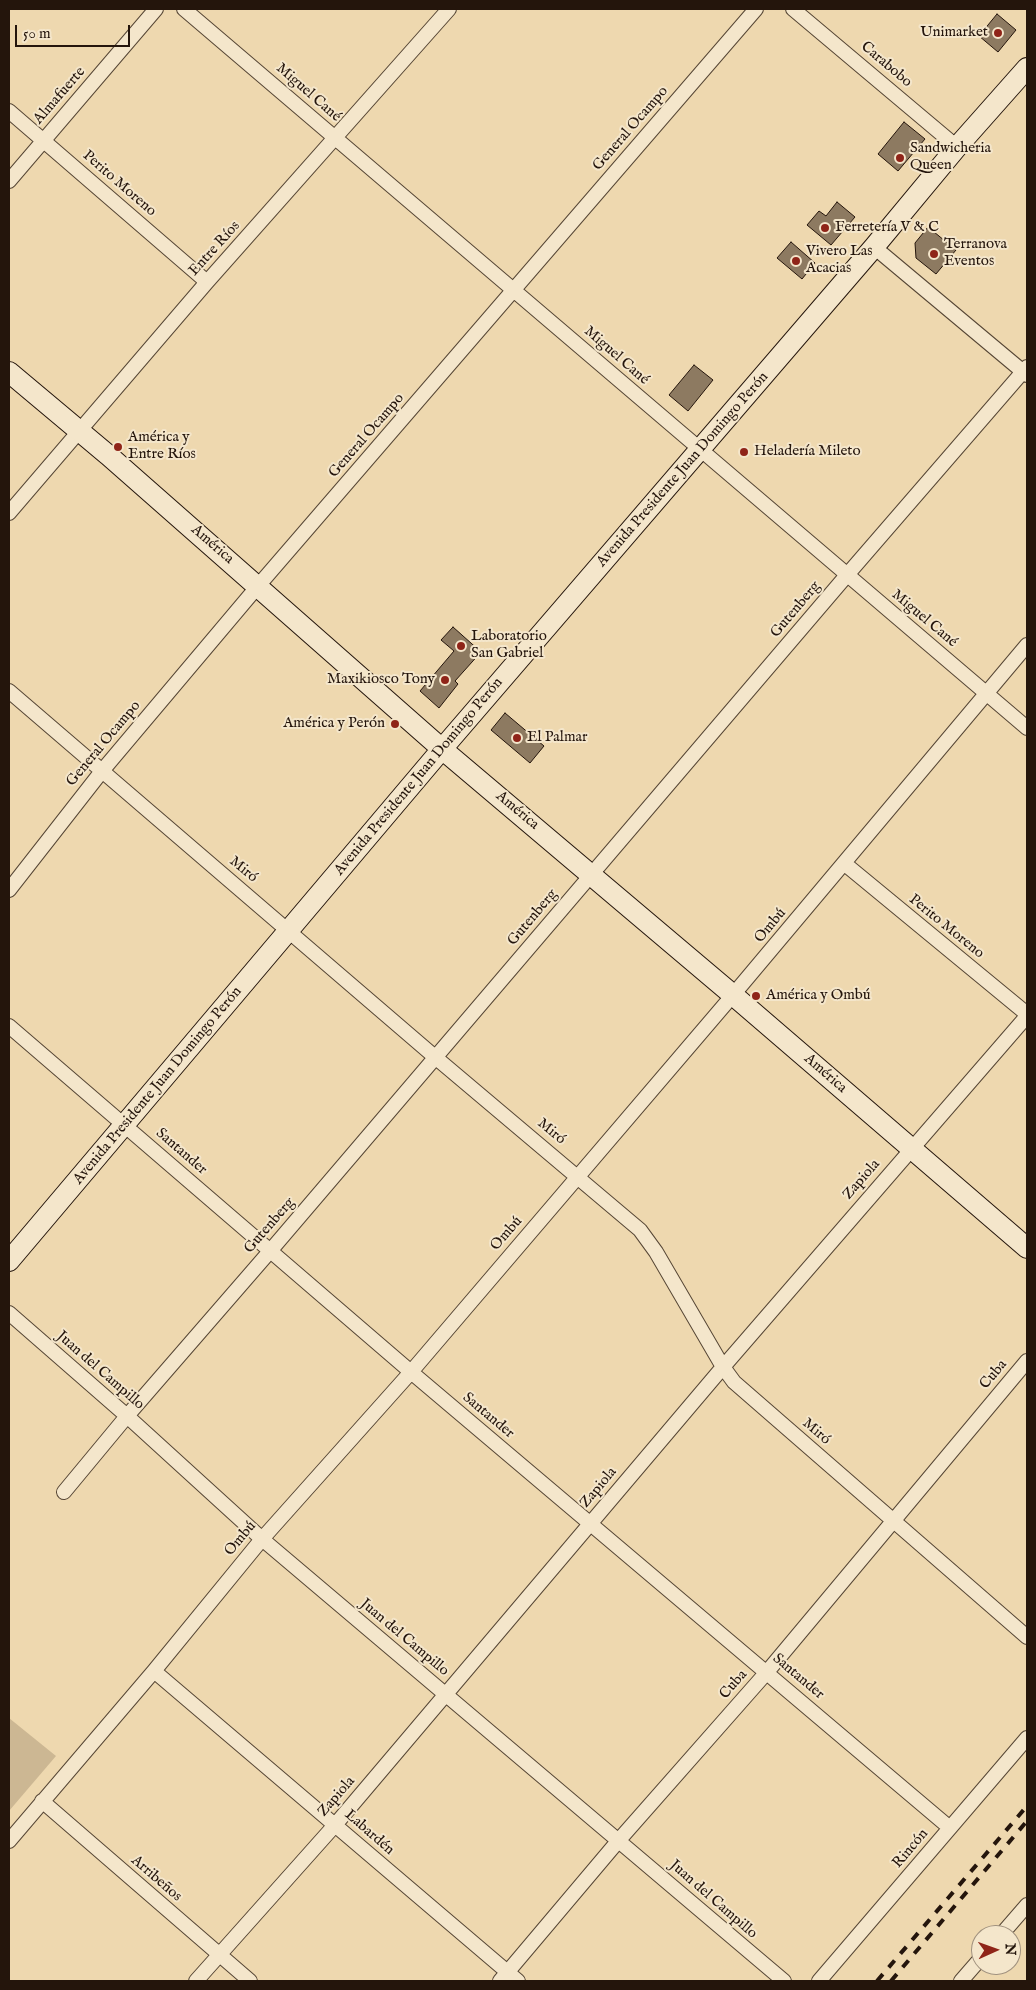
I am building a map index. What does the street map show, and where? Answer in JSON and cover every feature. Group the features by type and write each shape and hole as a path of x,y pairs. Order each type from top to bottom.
{"main road":[{"name":"Avenida Presidente Juan Domingo Perón","path":"9,1261 442,749 874,247 957,147 1027,68"},
{"name":"América","path":"9,372 80,431 442,749 592,874 1027,1248"}],"street":[{"name":"Almafuerte","path":"9,181 156,9"},
{"name":"Miguel Cané","path":"184,9 1027,728"},
{"name":"Entre Ríos","path":"9,513 207,282 449,9"},
{"name":"General Ocampo","path":"9,890 102,771 258,586 756,9"},
{"name":"Carabobo","path":"793,9 957,147"},
{"name":"Perito Moreno","path":"9,111 207,282"},
{"path":"874,247 1026,371"},
{"name":"Gutenberg","path":"64,1492 847,575 1026,371"},
{"name":"Ombú","path":"9,1841 262,1539 411,1372 845,864 1027,645"},
{"name":"Miró","path":"9,691 640,1230 648,1239 723,1367 734,1382 1027,1637"},
{"name":"Perito Moreno","path":"845,864 1027,1015"},
{"name":"Zapiola","path":"196,1981 335,1825 723,1367 1027,1015"},
{"name":"Santander","path":"9,1026 411,1372 950,1828"},
{"name":"Juan del Campillo","path":"9,1313 127,1416 262,1539 784,1981"},
{"name":"Cuba","path":"508,1978 619,1840 767,1672 1027,1361"},
{"name":"Labardén","path":"154,1670 335,1825 508,1978"},
{"name":"Rincón","path":"819,1981 1027,1738"},
{"name":"Arribeños","path":"42,1801 250,1981"},
{"path":"1010,1925 1027,1905"},
{"path":"961,1981 971,1970"}],"shaded area":[{"path":"9,1718 56,1756 9,1811"}],"building":[{"name":"Unimarket","path":"997,14 1016,30 998,52 979,36"},
{"path":"904,122 925,139 898,171 878,154"},
{"path":"837,202 855,217 831,245 807,225 819,211 826,216"},
{"name":"Terranova Eventos","path":"928,227 956,250 936,274 916,258 915,243"},
{"name":"Vivero Las Acacias","path":"791,242 815,263 802,279 777,258"},
{"path":"694,365 713,380 688,411 669,395"},
{"path":"453,627 481,652 455,681 458,684 439,708 420,691 454,651 441,640"},
{"name":"El Palmar","path":"505,713 544,746 530,763 491,730"}],"railway":[{"path":"877,1981 1027,1806"},
{"path":"891,1981 1027,1821"}],"place":[{"name":"Unimarket","path":"998,33"},
{"name":"Sandwicheria Queen","path":"900,158"},
{"name":"Ferretería V & C","path":"825,228"},
{"name":"Terranova Eventos","path":"934,254"},
{"name":"Vivero Las Acacias","path":"796,261"},
{"name":"América y Entre Ríos","path":"118,447"},
{"name":"Heladería Mileto","path":"744,452"},
{"name":"Laboratorio San Gabriel","path":"461,646"},
{"name":"Maxikiosco Tony","path":"445,680"},
{"name":"América y Perón","path":"395,724"},
{"name":"El Palmar","path":"517,738"},
{"name":"América y Ombú","path":"756,996"}]}
